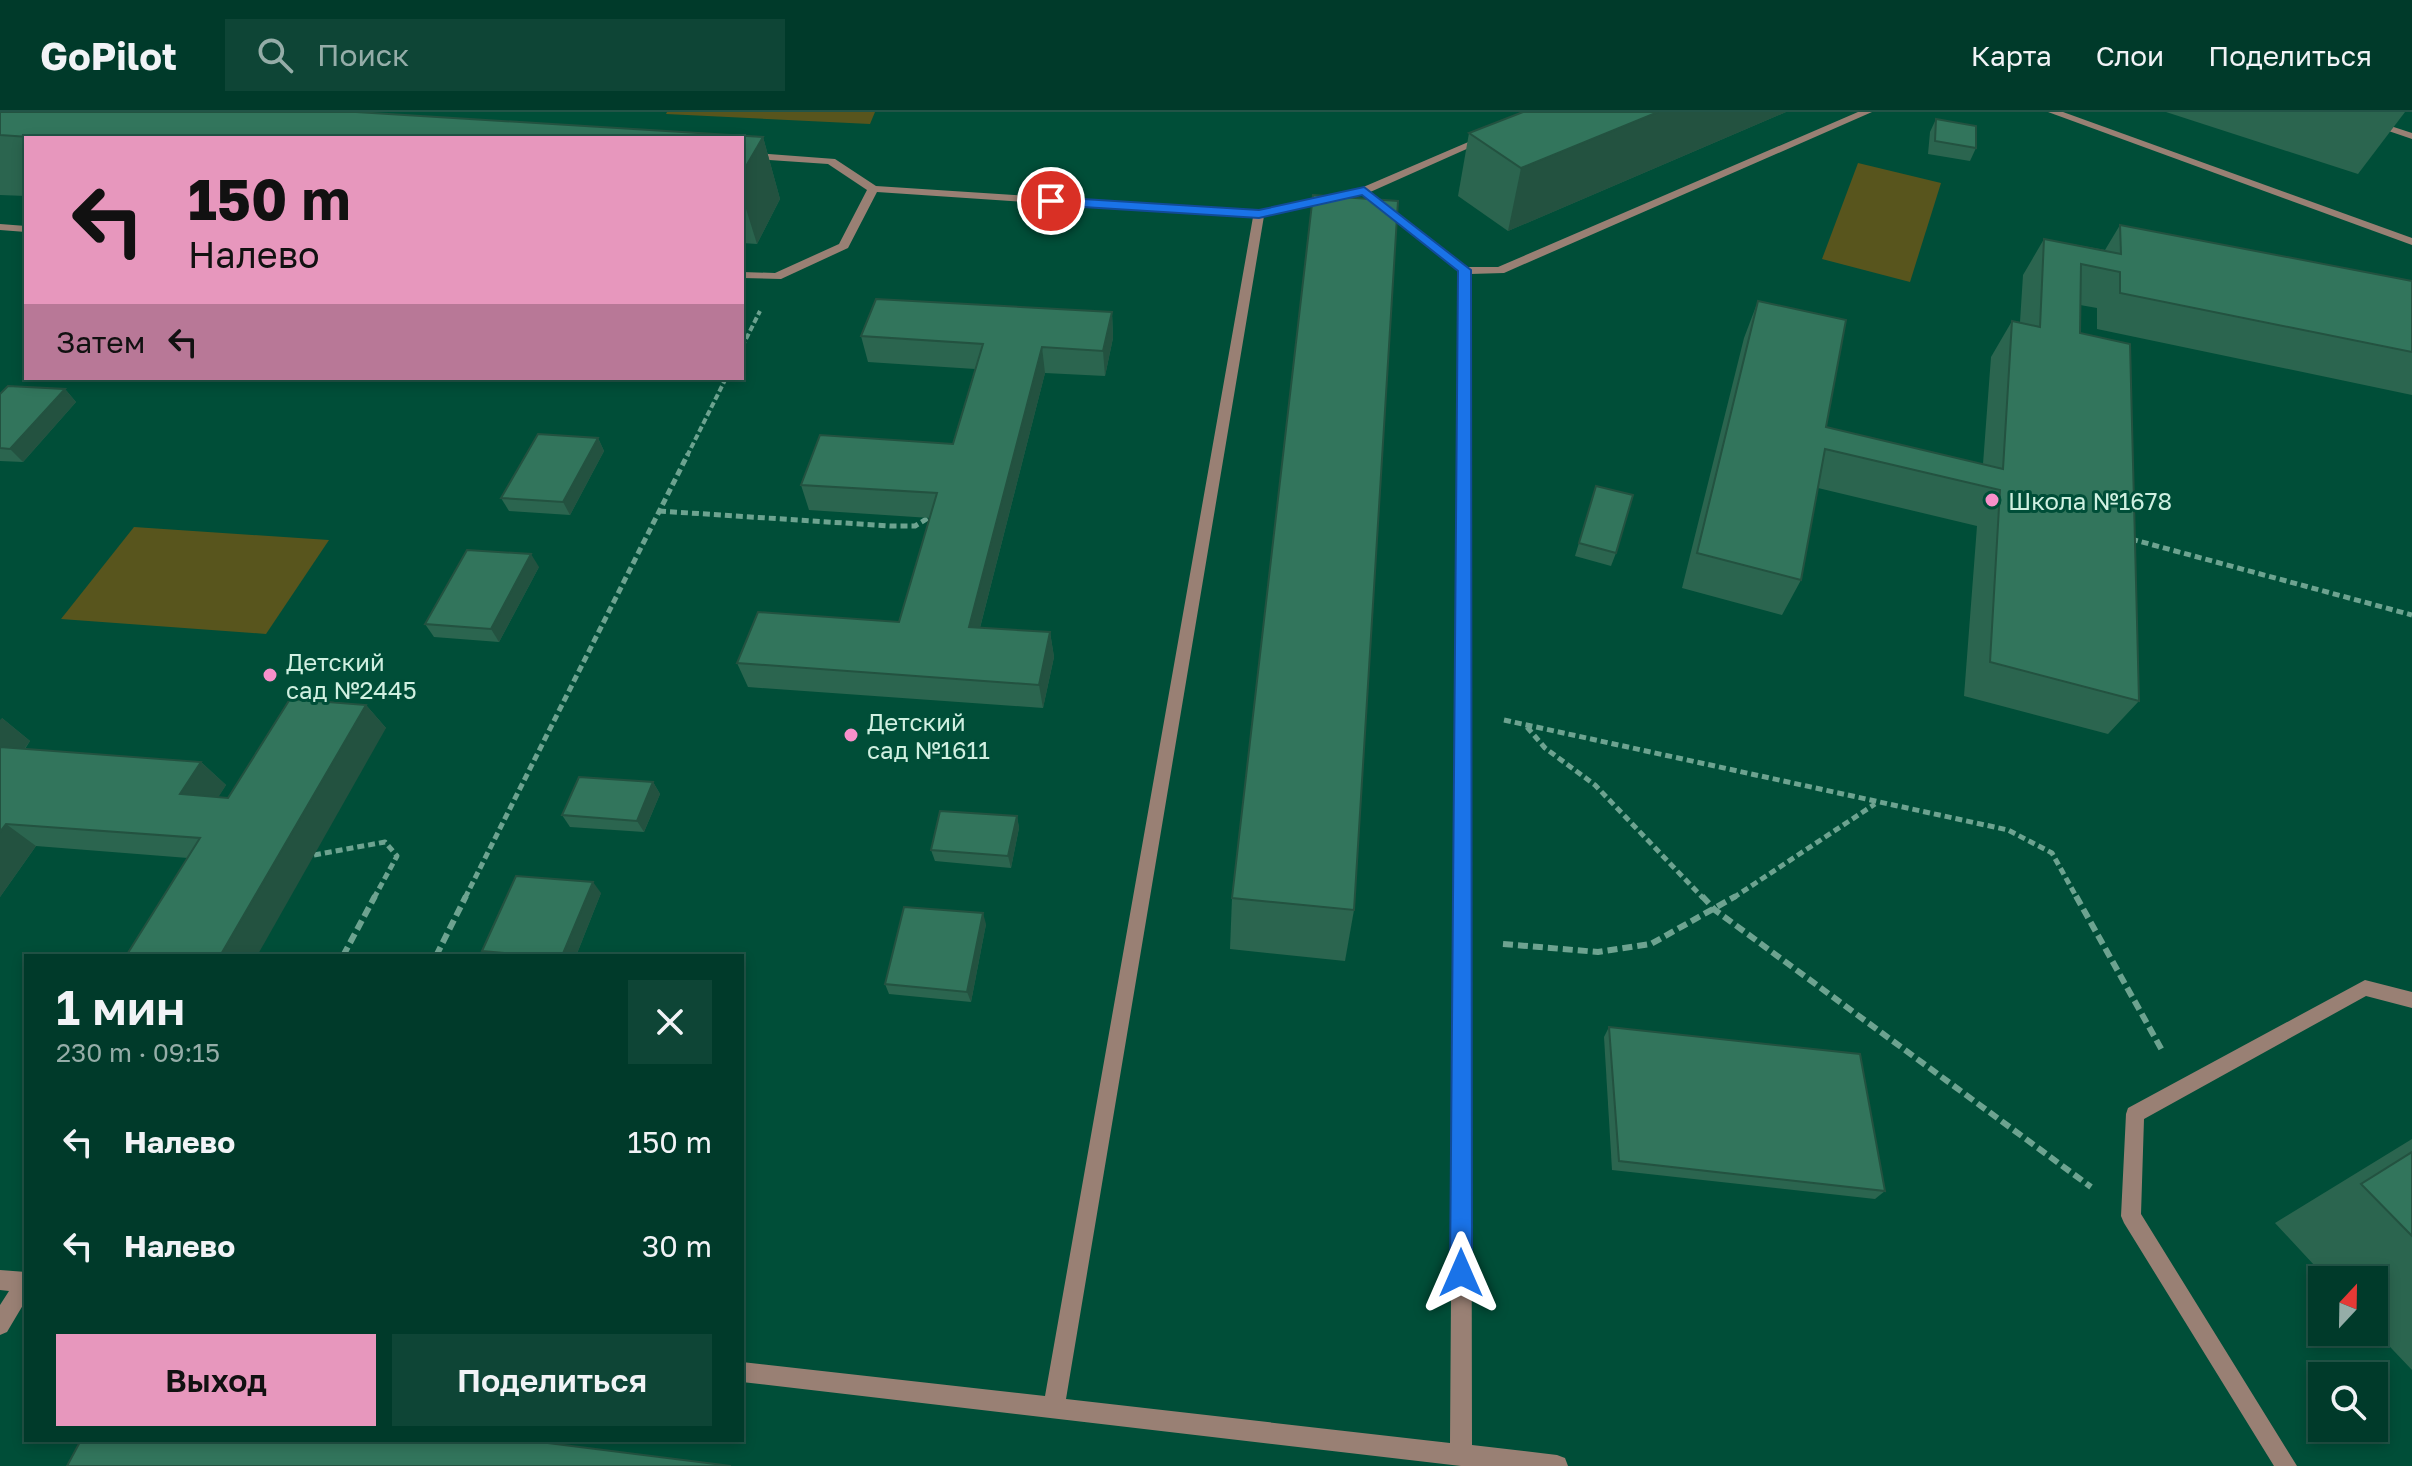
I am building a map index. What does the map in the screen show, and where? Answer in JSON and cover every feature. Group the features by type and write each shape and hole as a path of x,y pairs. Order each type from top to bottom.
{"lane":[{"path":"1364,191 1464,270 1500,271 1867,112"},
{"path":"2053,112 2412,242"},
{"path":"2338,112 2412,136"},
{"path":"744,155 831,161 873,189 1259,214 1364,191 1492,136"},
{"path":"744,275 777,277 844,246 873,189"},
{"path":"1054,1407 1259,214"},
{"path":"0,227 24,229"},
{"path":"1461,1455 1464,270"},
{"path":"2286,1466 2131,1216 2135,1114 2365,988 2412,1000"},
{"path":"0,1280 24,1282"},
{"path":"0,1325 24,1285"},
{"path":"744,1372 1557,1466"}],"path":[{"path":"437,954 725,380"},
{"path":"659,511 890,526 915,526 928,518"},
{"path":"2122,536 2412,615"},
{"path":"1464,710 2008,830 2052,853 2183,1087"},
{"path":"1526,726 1545,748 1595,785 1715,910 2131,1216"},
{"path":"1462,940 1598,952 1651,944 1715,910 1876,803"},
{"path":"314,855 385,842 397,856 344,954"}],"shaded area":[{"path":"667,112 875,112 870,124"},
{"path":"1858,163 1941,183 1910,282 1822,259"},
{"path":"134,527 329,540 266,634 61,619"}],"building":[{"path":"0,112 356,112 763,137 744,170 744,136 0,135"},
{"path":"1523,112 1658,112 1521,168 1469,133"},
{"path":"1936,119 1976,126 1976,148 1935,141"},
{"path":"1313,195 1398,201 1354,910 1232,898"},
{"path":"2120,225 2412,281 2412,352 2120,293 2120,272 2081,264 2080,333 2130,344 2139,701 1990,662 2000,490 1825,449 1801,580 1697,553 1758,301 1846,320 1826,427 2003,469 2012,321 2040,327 2044,239 2121,254"},
{"path":"876,299 1112,312 1103,351 1042,347 969,627 1050,632 1039,685 737,663 758,612 899,622 937,493 801,485 820,435 953,444 983,344 861,336"},
{"path":"8,386 65,389 10,449 0,448 0,394"},
{"path":"538,434 598,438 563,502 501,498"},
{"path":"1596,486 1633,495 1616,553 1579,543"},
{"path":"467,550 531,554 491,629 425,624"},
{"path":"290,699 366,705 221,954 127,954 200,838 6,824 0,832 0,747 201,762 180,794 228,798"},
{"path":"579,777 653,782 637,821 562,815"},
{"path":"940,811 1017,816 1008,856 931,850"},
{"path":"516,876 593,882 563,954 482,951"},
{"path":"904,907 983,913 967,992 885,984"},
{"path":"1609,1027 1860,1054 1885,1191 1619,1161"},
{"path":"2412,1152 2412,1236 2361,1184"},
{"path":"80,1442 540,1442 731,1466 67,1466"}],"place":[{"name":"Школа №1678","path":"1992,500"},
{"name":"Детский сад №2445","path":"270,675"},
{"name":"Детский сад №1611","path":"851,735"}],"route":[{"path":"1051,201 1259,214 1364,191 1464,270 1461,1273"}]}
